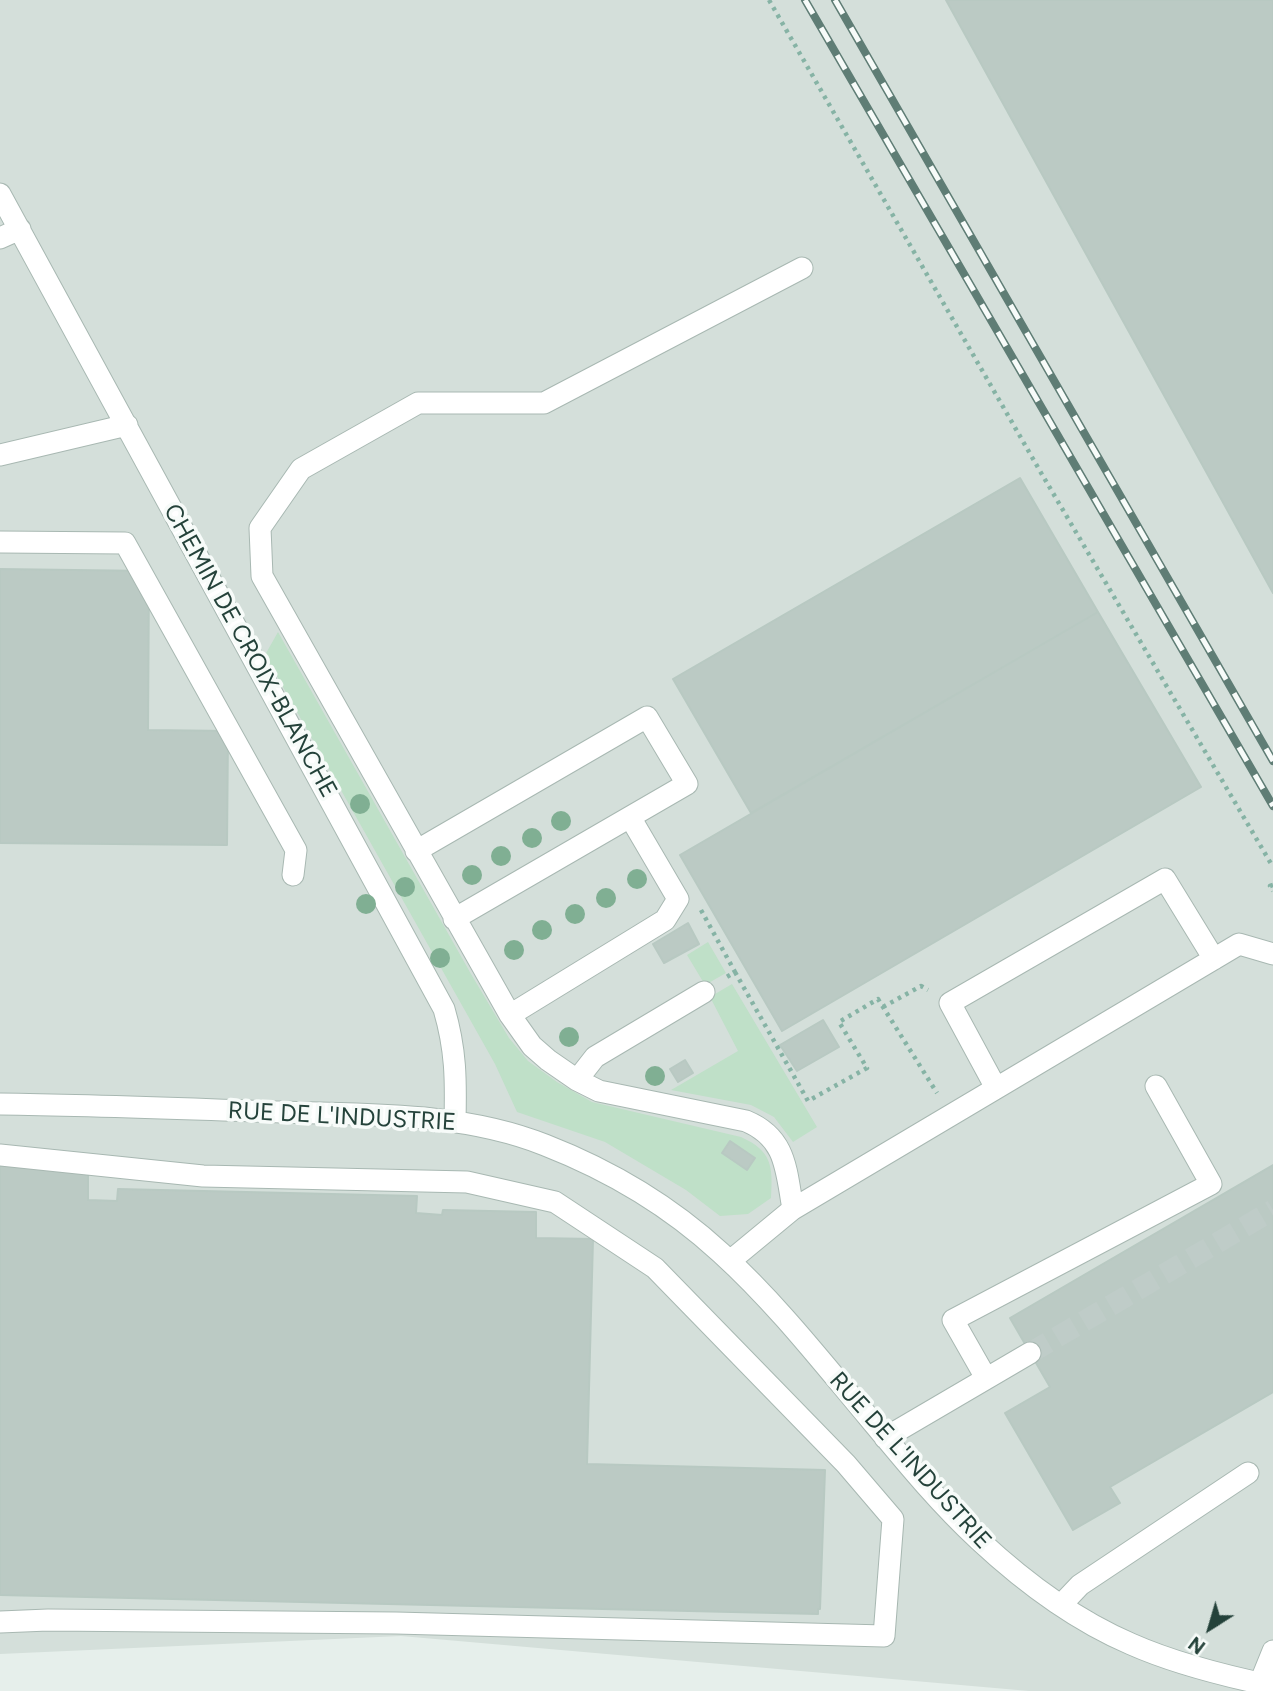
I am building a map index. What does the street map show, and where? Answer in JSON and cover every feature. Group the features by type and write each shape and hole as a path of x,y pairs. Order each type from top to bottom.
{"street":[{"name":"CHEMIN DE CROIX-BLANCHE","path":"0,194 10,233 127,425 444,1009 453,1039 456,1069 455,1122"},
{"path":"793,1209 784,1155 771,1137 758,1126 746,1121 599,1091 577,1080 533,1046 509,1015 262,576 260,528 301,469 418,403 544,404 802,268"},
{"path":"0,455 127,425"},
{"path":"0,542 125,543 296,850 293,875"},
{"path":"416,851 647,717 687,784 454,919"},
{"path":"509,1015 664,920 678,899 630,817"},
{"path":"996,1088 950,1003 1165,879 1214,959"},
{"path":"730,1261 793,1209 1239,944 1273,954"},
{"path":"577,1080 595,1057 704,992"},
{"path":"986,1378 953,1321 1211,1184 1156,1086"},
{"name":"RUE DE L'INDUSTRIE","path":"0,1104 390,1115 481,1126 552,1148 605,1173 666,1209 730,1261 779,1312 886,1438 975,1536 1027,1581 1105,1632 1150,1652 1266,1684"},
{"path":"0,1155 203,1176 467,1182 555,1202 655,1268 846,1464 892,1519 884,1636 396,1623 48,1620 0,1622"},
{"path":"886,1438 1030,1353"},
{"path":"1060,1605 1080,1585 1248,1472"},
{"path":"1266,1684 1273,1651"}],"path":[{"path":"769,0 1054,495 1273,867"},
{"path":"1273,885 1270,887 1273,891"},
{"path":"678,899 697,904 808,1101 867,1068 839,1022 878,999 939,1097"},
{"path":"704,992 735,972"},
{"path":"883,1007 922,986 950,1003"}],"shaded area":[{"path":"0,0 1273,0 1273,1691 1029,1691 401,1636 0,1654"}],"green space":[{"path":"278,632 471,974 509,1038 528,1061 592,1102 741,1137 751,1142 765,1154 771,1168 771,1198 748,1214 720,1216 686,1190 605,1142 517,1112 495,1064 265,655"},
{"path":"708,942 726,973 705,985 687,955"},
{"path":"732,984 817,1127 793,1142 774,1117 751,1105 671,1090 738,1051 710,997"}],"building":[{"path":"946,0 1273,0 1273,593"},
{"path":"1020,478 1098,612 751,813 673,679"},
{"path":"0,569 149,571 148,730 228,731 227,845 0,843"},
{"path":"1098,612 1201,787 782,1031 680,855"},
{"path":"688,923 699,944 664,963 653,944"},
{"path":"823,1020 839,1047 797,1071 780,1045"},
{"path":"685,1060 693,1073 678,1082 670,1069"},
{"path":"730,1141 755,1158 747,1170 722,1153"},
{"path":"0,1165 88,1167 88,1200 117,1201 118,1189 417,1196 416,1213 442,1215 443,1210 536,1212 536,1238 593,1239 587,1464 825,1470 818,1614 0,1595"},
{"path":"1273,1165 1273,1392 1110,1487 1120,1503 1073,1530 1005,1413 1050,1387 1010,1318"}],"tunnel":[{"path":"1030,1353 1273,1210"}],"railway":[{"path":"805,0 1273,806"},
{"path":"835,0 1273,761"}]}
